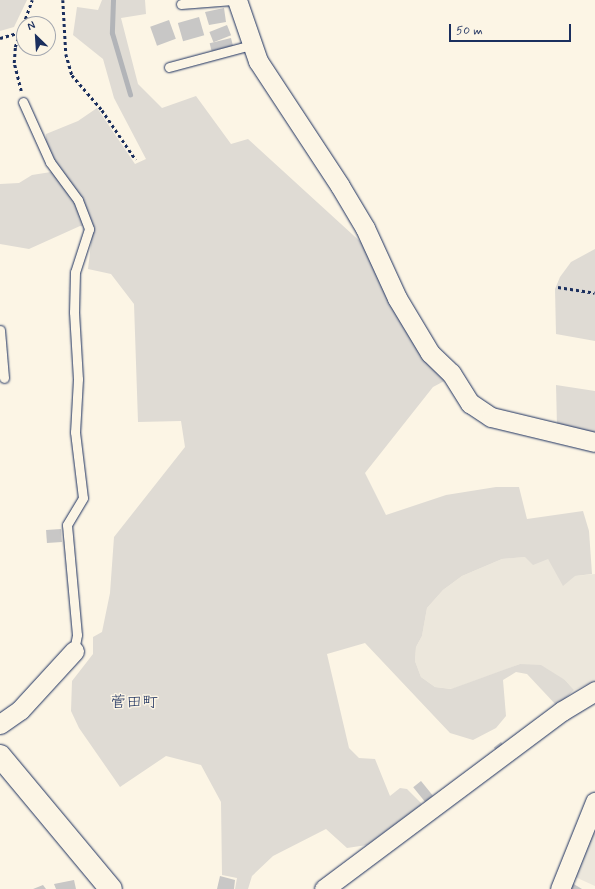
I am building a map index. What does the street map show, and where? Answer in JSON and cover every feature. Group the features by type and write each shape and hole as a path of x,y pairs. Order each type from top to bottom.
{"street":[{"path":"237,0 251,45 280,99 344,192 365,228 397,298 430,353 451,373 470,403 491,417 595,442"},
{"path":"0,724 20,710 74,651"},
{"path":"324,889 556,716 595,691"},
{"path":"0,756 111,889"},
{"path":"560,889 595,802"}],"lane":[{"path":"181,4 233,0"},
{"path":"169,68 251,45"},
{"path":"23,102 50,162 78,200 89,229 75,280 78,379 75,432 83,498 67,525 77,634 74,651"},
{"path":"0,330 4,378"}],"path":[{"path":"25,16 32,0"},
{"path":"63,0 66,54 72,75 102,110 136,160"},
{"path":"0,38 16,34"},
{"path":"16,48 14,63 23,102"},
{"path":"558,287 595,293"}],"shaded area":[{"path":"0,0 27,0 19,16 16,16 16,23 14,27 0,31"},
{"path":"102,0 145,0 146,14 121,18 138,84 162,108 196,96 231,144 248,139 364,245 450,378 433,387 365,473 386,515 446,495 496,487 519,487 527,519 583,511 589,531 592,574 575,576 563,586 548,559 533,565 525,557 502,559 462,576 443,590 427,608 422,636 416,647 415,661 421,677 435,687 451,689 520,664 541,665 565,680 574,690 557,706 527,674 516,672 503,680 506,716 496,728 473,740 450,733 365,643 327,654 349,748 359,758 375,759 390,796 400,788 407,789 422,804 367,845 347,848 326,829 273,856 252,876 248,889 235,889 237,878 222,875 221,802 201,765 166,756 120,787 79,728 71,711 72,681 93,654 93,637 102,632 110,593 114,537 185,447 181,421 138,422 134,304 111,274 88,269 93,227 80,226 29,249 0,244 0,184 19,183 32,175 51,172 45,156 46,134 78,121 97,108 135,164 146,159 114,98 103,59 73,35 77,7 98,10"},
{"path":"595,249 595,341 556,334 555,289 560,277 571,262"},
{"path":"556,385 595,391 595,435 557,426"},
{"path":"525,557 548,559 575,576 595,574 595,681 574,690 565,680 520,664 452,689 435,687 421,677 415,661 416,647 422,636 427,608 443,590 462,576 502,559"},
{"path":"595,819 595,886 573,876"}],"building":[{"path":"224,8 226,22 209,25 205,12"},
{"path":"199,17 204,35 183,41 178,23"},
{"path":"169,20 176,39 157,46 150,27"},
{"path":"227,25 231,35 214,42 209,32"},
{"path":"231,38 233,46 212,51 210,43"},
{"path":"61,529 62,542 47,543 46,530"},
{"path":"501,742 504,746 497,751 494,747"},
{"path":"421,781 433,796 425,802 413,787"},
{"path":"220,876 235,880 234,889 217,889"},
{"path":"74,880 76,889 56,889 54,884"},
{"path":"572,883 582,889 568,889"},
{"path":"43,885 46,889 33,889"}],"waterway":[{"path":"113,0 112,33 130,94"}],"district":[{"name":"菅田町","path":"134,703"}]}
